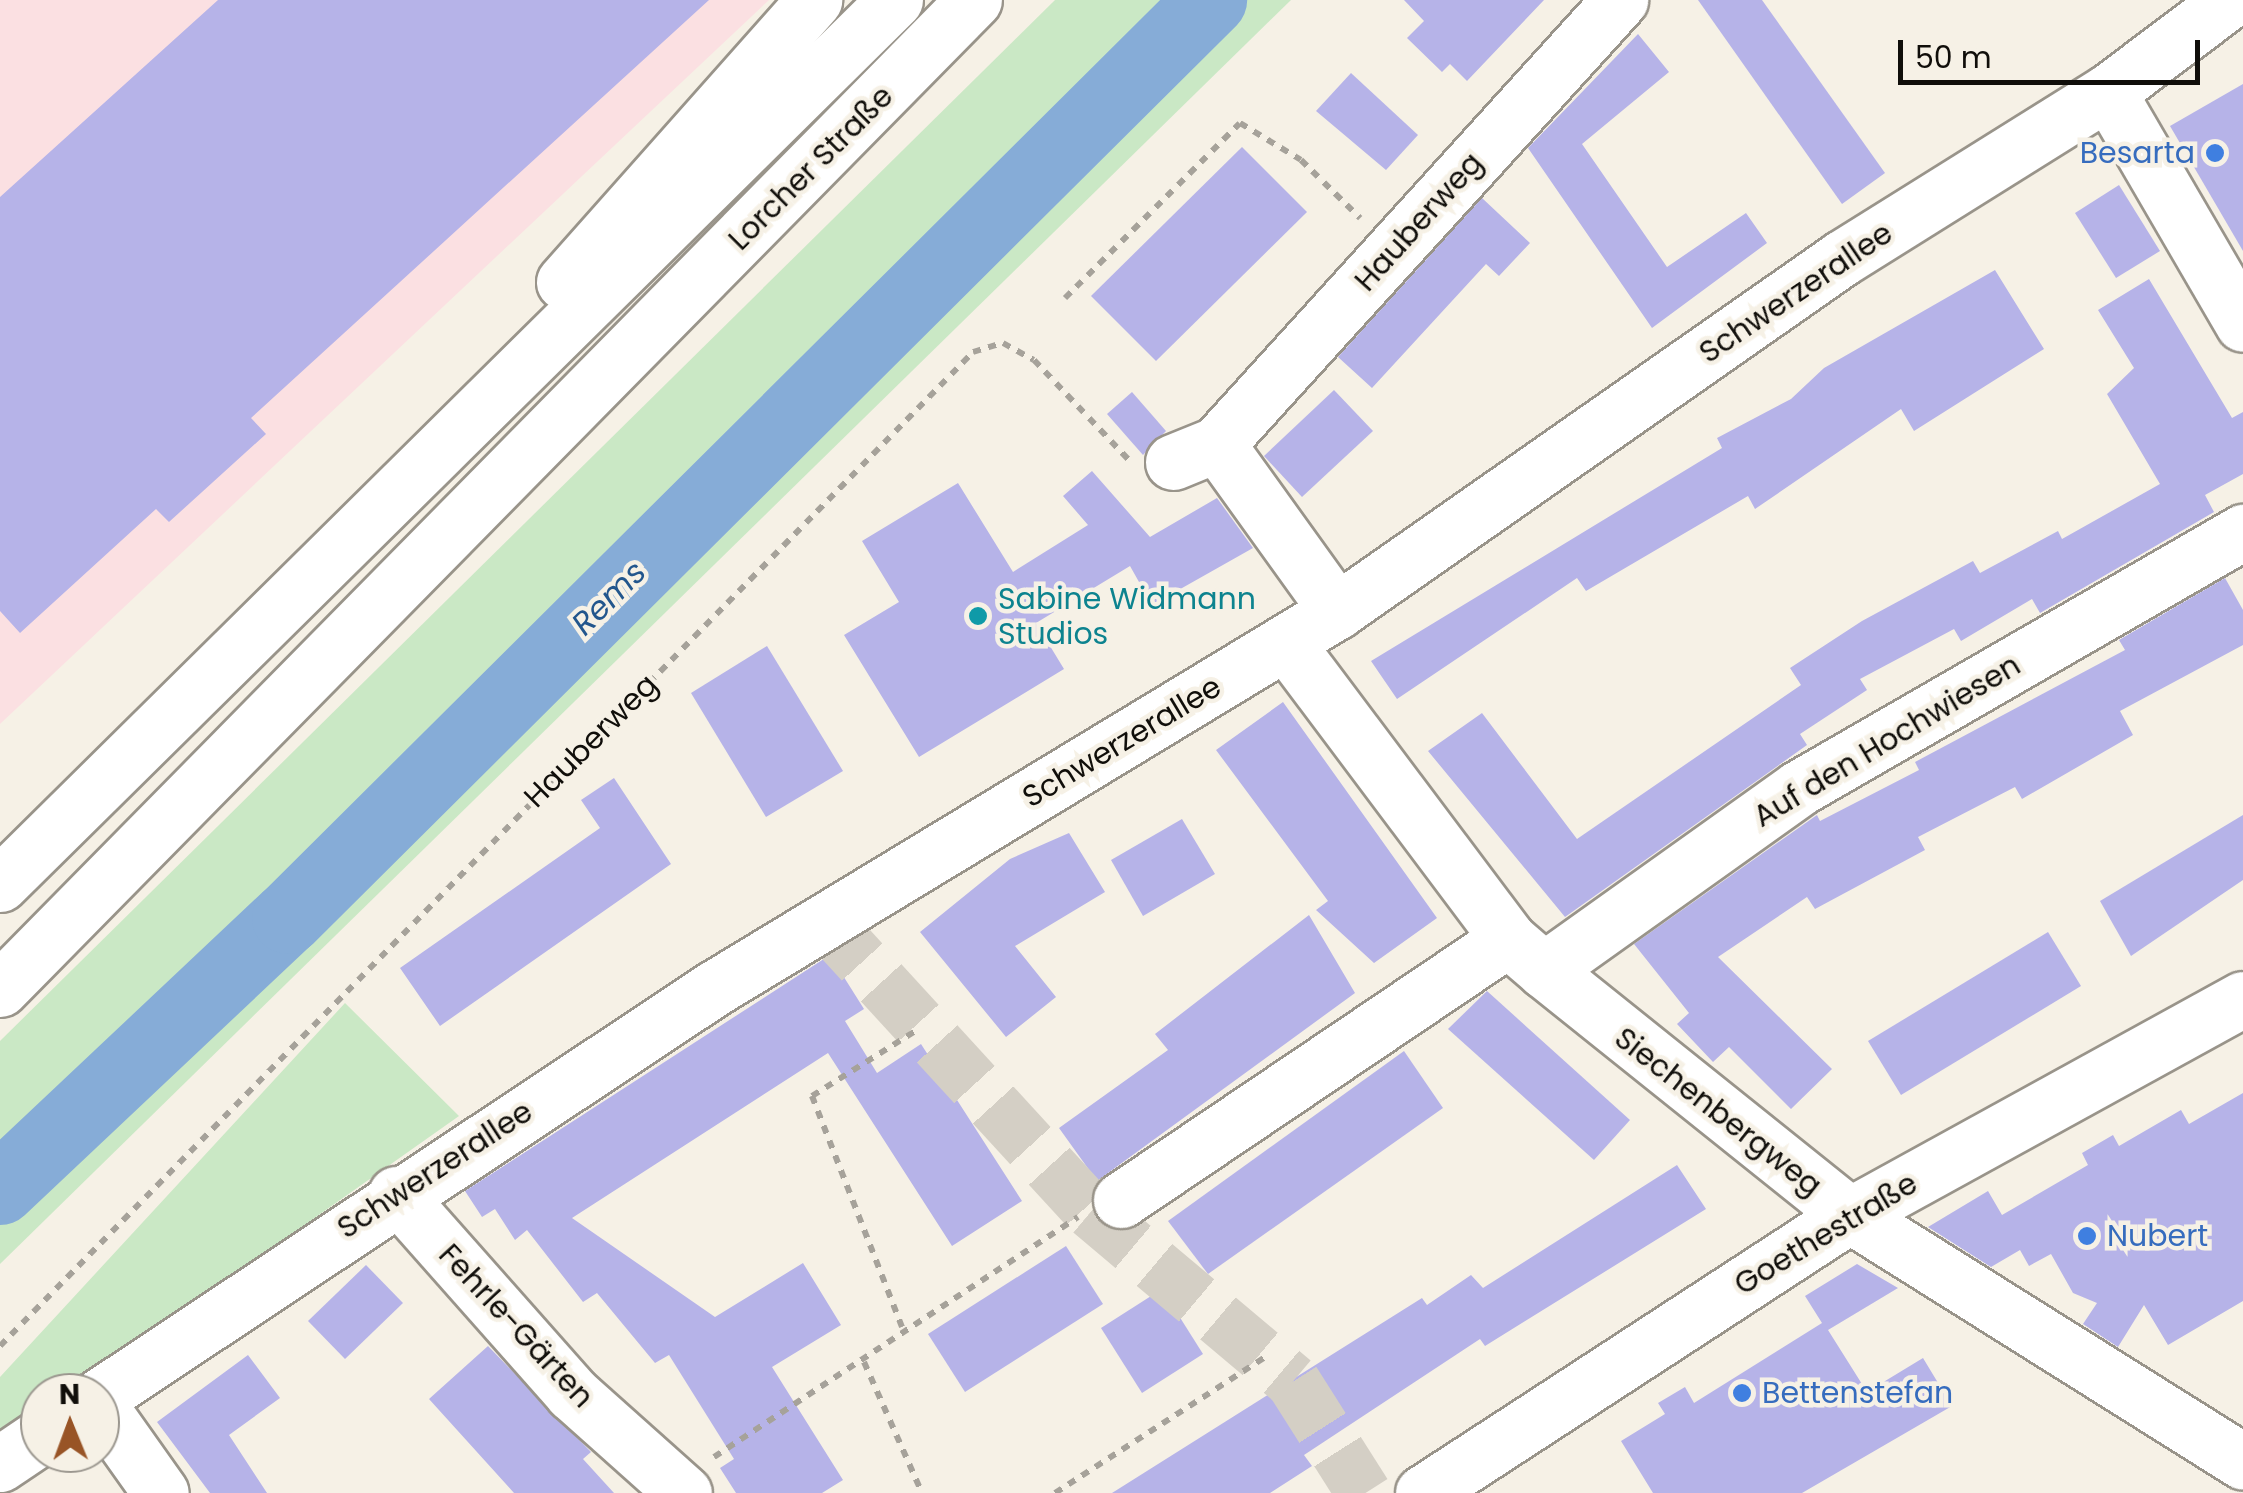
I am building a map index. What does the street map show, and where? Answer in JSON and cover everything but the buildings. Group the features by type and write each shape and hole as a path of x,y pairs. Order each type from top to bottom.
{"main road":[{"path":"433,450 644,184 814,0"},
{"path":"0,884 433,450 895,0"},
{"name":"Lorcher Straße","path":"0,988 974,0"},
{"name":"Hauberweg","path":"1195,453 1393,251 1620,0"},
{"name":"Schwerzerallee","path":"120,1382 396,1194 730,978 1337,610 1842,258 2108,92 2218,3"},
{"path":"2108,92 2243,324"},
{"path":"1195,453 1337,610"},
{"name":"Auf den Hochwiesen","path":"1526,955 1799,788 2243,532"},
{"name":"Siechenbergweg","path":"1286,643 1526,955 1850,1215 2243,1462"},
{"path":"1121,1200 1526,955"},
{"name":"Goethestraße","path":"1424,1493 1850,1215 2243,999"},
{"name":"Fehrle-Gärten","path":"396,1194 572,1394 680,1487"},
{"path":"120,1435 161,1493"}],"path":[{"path":"1064,298 1240,123 1301,160 1393,251"},
{"name":"Hauberweg","path":"0,1346 973,352 1004,343 1034,360 1139,469 1195,453"},
{"path":"902,1327 812,1096 917,1030"},
{"path":"680,1487 864,1362 902,1327 1054,1229 1121,1200"},
{"path":"1055,1493 1264,1358"},
{"path":"864,1362 922,1493"}],"shaded area":[{"path":"0,0 769,0 0,724"}],"green space":[{"path":"1055,0 1291,0 0,1264 0,1041"},
{"path":"345,1003 459,1116 95,1373 20,1373 20,1426 0,1440 0,1377"}],"waterway":[{"name":"Rems","path":"0,1189 288,918 1211,0"}],"tunnel":[{"path":"825,921 1091,1211 1293,1381 1364,1493"}],"place":[{"name":"Besarta","path":"2215,153"},
{"name":"Sabine Widmann Studios","path":"978,616"},
{"name":"Nubert","path":"2087,1236"},
{"name":"Bettenstefan","path":"1742,1393"}]}
